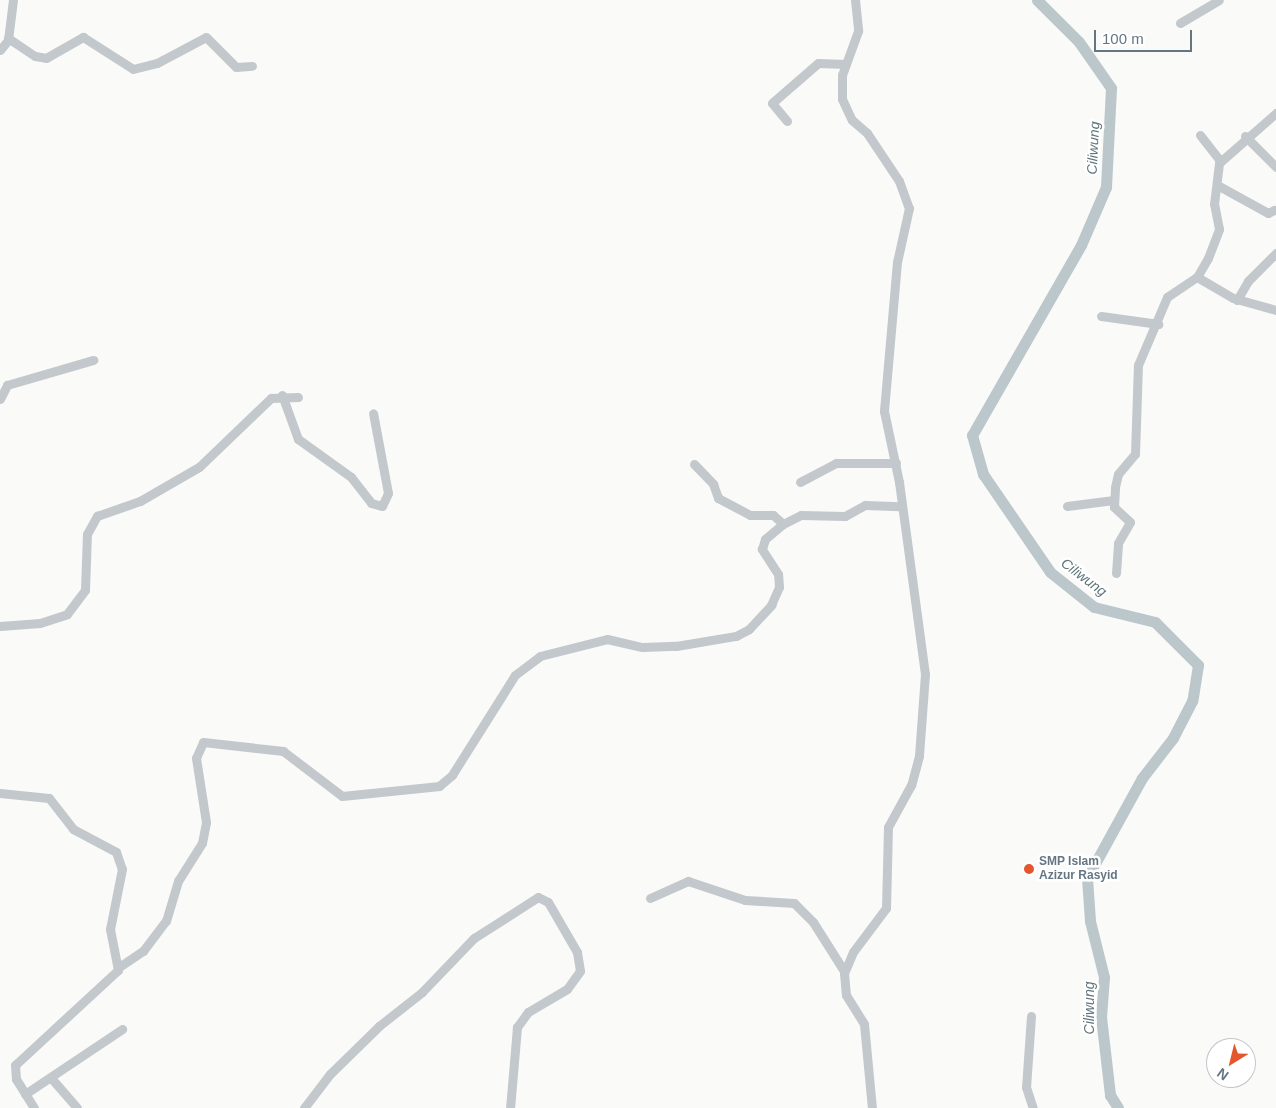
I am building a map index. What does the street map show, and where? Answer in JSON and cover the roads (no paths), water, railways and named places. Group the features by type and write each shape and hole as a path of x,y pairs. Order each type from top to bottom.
{"street":[{"path":"0,50 8,38 13,0"},
{"path":"844,971 885,911 884,855 889,823 911,785 925,717 922,641 900,506 896,463 884,400 897,262 909,208 892,168 850,117 841,88 846,64 858,31 854,0"},
{"path":"1180,23 1220,0"},
{"path":"8,38 34,56 46,58 83,37 133,69 157,63 206,37 236,67 252,66"},
{"path":"787,121 772,104 818,63 846,64"},
{"path":"1116,573 1118,544 1130,522 1115,509 1114,500 1118,474 1135,457 1136,374 1169,294 1197,277 1218,232 1214,204 1220,161 1245,136 1276,113"},
{"path":"1200,135 1220,161"},
{"path":"1245,136 1276,167"},
{"path":"1218,186 1268,213 1274,210"},
{"path":"1238,300 1248,281 1276,253"},
{"path":"1197,277 1238,300 1276,310"},
{"path":"1101,316 1158,324"},
{"path":"0,399 8,385 93,360"},
{"path":"282,395 298,440 351,477 372,503 382,506 388,494 373,413"},
{"path":"0,626 40,623 67,614 86,586 87,534 93,521 106,512 140,501 194,470 263,404 282,395 298,397"},
{"path":"800,482 836,464 896,463"},
{"path":"694,464 713,484 718,498 750,515 773,515 783,524"},
{"path":"1068,506 1114,500"},
{"path":"34,1108 16,1079 18,1059 105,986 119,967 143,951 168,917 180,878 204,839 205,816 196,761 203,742 222,740 241,748 283,751 342,796 436,788 452,775 477,729 517,673 540,656 607,638 642,647 676,646 736,636 749,628 779,587 778,574 762,549 765,539 783,524 801,515 845,516 864,505 900,506"},
{"path":"0,793 46,796 73,829 117,854 122,878 110,929 119,967"},
{"path":"650,898 688,881 745,900 794,903 813,922 844,971 845,993 865,1032 872,1108"},
{"path":"304,1108 330,1074 379,1026 422,992 474,938 538,897 548,902 577,952 580,971 567,990 528,1012 517,1027 510,1108"},
{"path":"1031,1016 1026,1087 1033,1108"},
{"path":"25,1094 52,1079 122,1029"},
{"path":"52,1079 77,1108"}],"waterway":[{"name":"Ciliwung","path":"1037,0 1079,42 1111,88 1106,187 1081,245 972,435 983,474 1050,572 1094,607 1155,622 1198,665 1192,701 1173,738 1142,778 1087,878 1090,921 1104,977 1101,1017 1110,1095 1118,1108"}],"place":[{"name":"SMP Islam Azizur Rasyid","path":"1029,869"}]}
